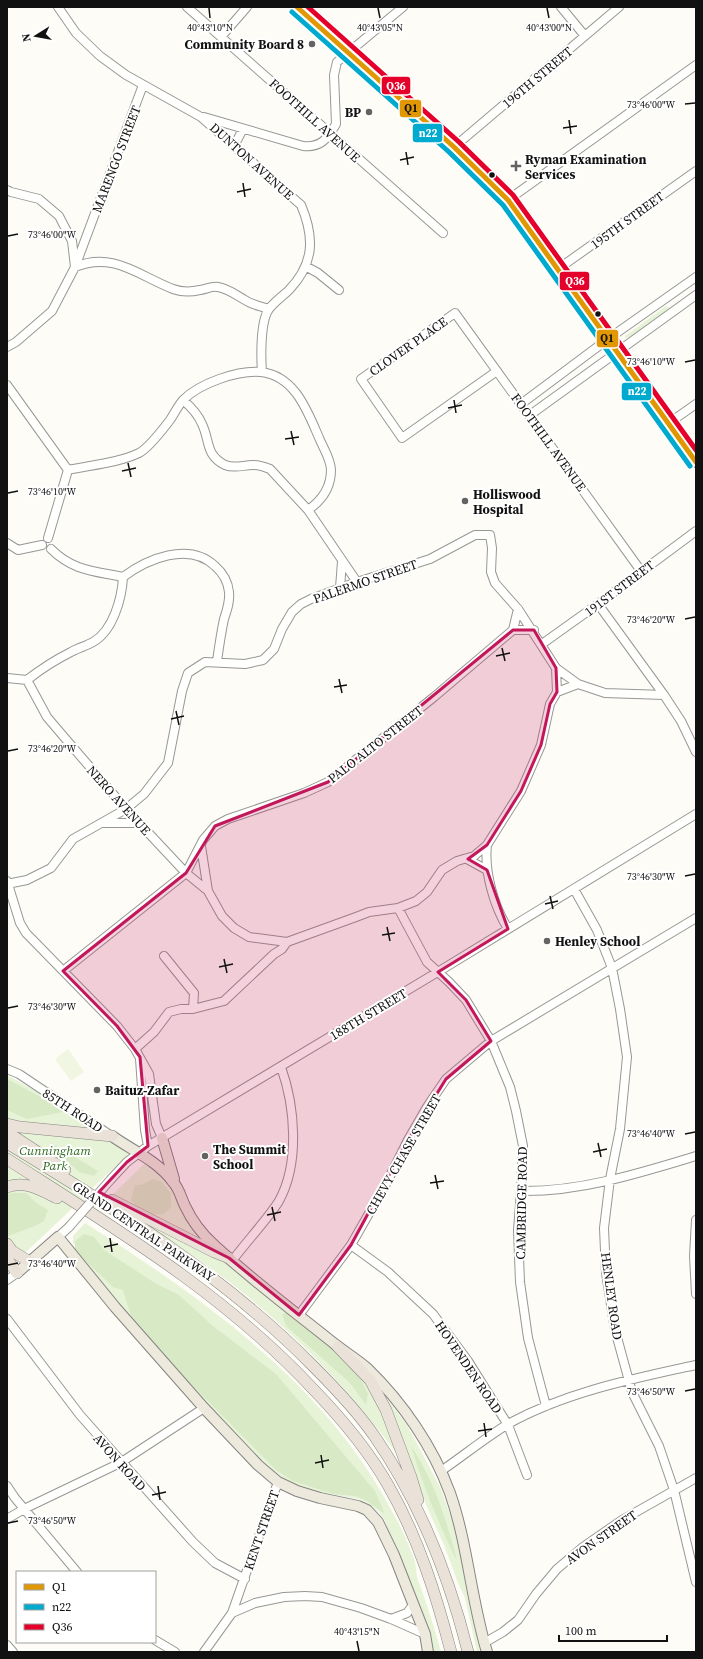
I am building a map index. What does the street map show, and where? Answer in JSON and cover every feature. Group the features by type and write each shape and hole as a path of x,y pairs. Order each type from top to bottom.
{"highway":[{"path":"7,1124 20,1128 112,1136"},
{"path":"7,1132 114,1201 231,1260"},
{"name":"GRAND CENTRAL PARKWAY","path":"7,1143 69,1180 158,1238 211,1276 257,1313 302,1355 342,1396 370,1430 400,1477 424,1523 459,1617 468,1652"},
{"name":"GRAND CENTRAL PARKWAY","path":"7,1159 198,1285 290,1363 330,1406 362,1444 388,1485 410,1528 429,1575 451,1652"},
{"path":"7,1187 23,1184 34,1187 96,1217"},
{"path":"7,1244 12,1251 30,1262"},
{"path":"7,1259 17,1273"},
{"path":"338,1347 370,1380 386,1410 411,1478 424,1523"}],"main road":[{"path":"297,7 454,147 508,200 696,462"},
{"name":"85TH ROAD","path":"112,1136 138,1153"},
{"path":"162,1138 175,1183"},
{"name":"GRAND CENTRAL PARKWAY","path":"138,1153 155,1164 175,1183 185,1206 198,1228 210,1241 231,1260 338,1347 366,1367 390,1392 427,1445 441,1471 457,1515 468,1560 475,1604 485,1647"},
{"path":"17,1273 58,1237 115,1307 204,1408 258,1465 278,1482 297,1491 320,1498 358,1506 372,1515 383,1530 425,1634 428,1652"}],"street":[{"name":"DUNTON AVENUE","path":"58,7 76,33 114,68 202,116 301,205 310,233 310,251 306,267 290,289 268,309"},
{"name":"FOOTHILL AVENUE","path":"187,7 443,233"},
{"path":"221,36 247,7"},
{"path":"202,116 311,147 321,144 336,124 335,69 338,62 403,7"},
{"path":"561,7 585,36"},
{"name":"196TH STREET","path":"454,147 619,7"},
{"path":"508,200 696,65"},
{"name":"MARENGO STREET","path":"7,347 16,342 52,311 75,267 143,85"},
{"path":"234,146 243,128"},
{"name":"195TH STREET","path":"558,269 696,171"},
{"path":"7,190 38,199 59,216 72,241 75,267 92,262 113,263 173,288 189,291 218,287 230,291 246,301 268,309 261,339 262,372"},
{"path":"306,267 318,273 339,290"},
{"path":"521,404 608,339 696,277"},
{"path":"671,295 680,306"},
{"path":"530,415 696,295"},
{"name":"FOOTHILL AVENUE","path":"455,313 642,571"},
{"name":"CLOVER PLACE","path":"455,313 361,379 402,438 497,371"},
{"path":"68,470 115,460 140,452 169,420 183,400 202,387 216,380 234,375 262,372 282,380 299,396 331,463 328,486 324,494 315,505 308,510"},
{"path":"562,374 570,385"},
{"path":"7,385 68,470"},
{"path":"183,400 193,409 200,419 207,443 214,457 221,463 233,467 253,465 263,466 270,469 308,510 357,582"},
{"path":"669,423 696,404"},
{"path":"48,538 68,470"},
{"name":"191ST STREET","path":"542,644 696,531"},
{"name":"PALERMO STREET","path":"7,883 27,880 50,868 74,839 126,809 144,794 168,763 182,692 188,673 205,662 217,661 245,664 263,660 274,649 282,629 292,612 301,604 357,582 430,559 475,535 490,535 492,548 491,572 495,582 518,608"},
{"path":"42,545 42,540 48,538"},
{"path":"48,538 53,542 51,548"},
{"path":"7,543 18,550 42,545"},
{"path":"42,545 45,549 51,548"},
{"path":"51,548 63,560 75,567 123,577 143,564 163,557 193,555 202,557 211,562 224,576 229,592 228,606 224,619 217,661"},
{"path":"340,588 342,561"},
{"path":"7,678 27,680 55,661 94,642 104,631 117,608 123,577"},
{"path":"598,604 664,695 681,721 696,752"},
{"path":"518,608 512,630 534,630"},
{"path":"518,608 534,630 556,668 578,684 605,693 664,695"},
{"name":"PALO ALTO STREET","path":"63,971 186,872 209,832 215,826 304,793 328,782 434,697 512,630"},
{"path":"135,1049 154,1032 168,1012 181,1008 193,1009 224,1001 274,954 282,949 287,942 369,912 398,908 416,901 427,892 436,877 448,865 467,859 481,851 487,845 521,791 541,745 550,704 557,692 556,668"},
{"name":"NERO AVENUE","path":"27,680 48,717 126,809 186,872 208,891 222,916 234,928 249,937 261,940 287,942"},
{"path":"557,692 578,684"},
{"name":"188TH STREET","path":"58,1237 112,1178 138,1153 148,1146 438,972 696,814"},
{"name":"PALERMO STREET","path":"102,823 139,823"},
{"path":"487,845 486,870 501,917 508,929"},
{"name":"NERO AVENUE","path":"201,846 208,891"},
{"path":"467,859 486,870"},
{"path":"7,883 22,929 118,1026 140,1057 149,1074 156,1124 162,1138"},
{"name":"HENLEY ROAD","path":"574,889 597,930 612,968 627,1057 620,1129 610,1179 604,1228 606,1273 615,1330 628,1380 659,1446 674,1490 696,1582"},
{"name":"CAMBRIDGE ROAD","path":"398,908 427,962 466,1000 492,1041 510,1087 522,1146 522,1191 518,1230 520,1282 528,1338 546,1406"},
{"name":"CHEVY CHASE STREET","path":"299,1315 351,1245 387,1182 408,1140 442,1084 452,1074 492,1041 696,918"},
{"name":"NERO AVENUE","path":"261,940 274,954"},
{"path":"164,956 194,993 193,1009"},
{"path":"140,1057 145,1130 148,1146"},
{"path":"231,1260 279,1200 288,1176 292,1157 293,1117 287,1082 281,1067"},
{"name":"85TH ROAD","path":"7,1069 19,1074 112,1136"},
{"path":"522,1191 560,1189 610,1179 696,1156"},
{"path":"696,1220 694,1256 696,1294"},
{"name":"HOVENDEN ROAD","path":"351,1245 388,1272 433,1314 468,1361 508,1425 527,1475"},
{"path":"7,1280 17,1273"},
{"name":"AVON ROAD","path":"7,1319 80,1416 120,1463 193,1542 215,1563 245,1579"},
{"path":"441,1471 508,1425 546,1406 628,1380 696,1364"},
{"path":"7,1519 24,1509 120,1463 204,1408"},
{"name":"AVON STREET","path":"485,1647 518,1620 536,1594 557,1569 583,1547 622,1520 696,1478"},
{"name":"KENT STREET","path":"245,1579 278,1482"},
{"path":"7,1486 24,1509 76,1571"},
{"path":"204,1652 232,1613 245,1579"},
{"path":"232,1613 256,1603 284,1597 322,1597 391,1619 425,1634"},
{"path":"391,1619 407,1613 413,1605"},
{"path":"156,1641 175,1652"},
{"path":"7,1645 13,1652"}],"highlighted area":[{"path":"513,630 534,630 556,668 557,692 550,704 541,745 521,791 487,845 468,859 487,870 508,929 438,972 466,1000 491,1041 446,1079 408,1140 351,1245 299,1315 229,1258 99,1192 127,1162 148,1146 140,1057 117,1026 63,971 186,873 215,826 328,782"}],"green space":[{"path":"666,306 670,309 629,339 627,337 625,339 625,336"},
{"path":"68,1049 84,1072 71,1081 55,1059"},
{"name":"Cunningham Park","path":"7,1075 136,1147 82,1198 118,1224 80,1201 7,1270"},
{"path":"7,1079 58,1106 63,1112 27,1119 7,1110"},
{"path":"50,1142 98,1171 94,1176 79,1172 59,1154"},
{"path":"144,1164 164,1173 201,1236 200,1240 111,1196"},
{"path":"153,1179 162,1182 171,1194 171,1207 164,1214 145,1212 138,1208 131,1200 135,1185 141,1185"},
{"path":"11,1193 26,1193 38,1204 48,1210 44,1221 8,1236 7,1195"},
{"path":"121,1208 217,1257 240,1272 295,1315 358,1370 382,1410 397,1454 340,1384 292,1335 239,1289 181,1247"},
{"path":"85,1223 130,1252 218,1315 259,1349 299,1386 335,1426 367,1469 403,1532 415,1562 417,1577 441,1652 434,1652 430,1630 385,1521 379,1512 359,1499 313,1491 288,1481 269,1468 186,1383 74,1250 77,1246 73,1243 73,1236"},
{"path":"84,1234 94,1237 104,1250 155,1283 179,1295 213,1326 276,1374 375,1491 385,1514 367,1501 356,1496 333,1494 293,1481 276,1470 178,1371 131,1316 123,1290 113,1287 75,1251 75,1241"},
{"path":"290,1312 302,1326 344,1358 361,1380 368,1394 366,1405 350,1383 286,1326 282,1314"},
{"path":"383,1394 407,1425 441,1489 453,1523 462,1557 472,1614 483,1652 477,1652 465,1598 427,1507"},
{"path":"411,1446 419,1459 439,1501 457,1561 431,1504"}],"transit line":[{"name":"Q1","path":"297,7 454,147 508,200 696,462"},
{"name":"Q36","path":"308,7 459,142 513,195 696,450"},
{"name":"n22","path":"292,12 449,152 503,205 690,466"}],"place":[{"name":"Community Board 8","path":"312,44"},
{"name":"BP","path":"369,112"},
{"name":"Ryman Examination Services","path":"516,166"},
{"name":"Holliswood Hospital","path":"465,501"},
{"name":"Henley School","path":"547,941"},
{"name":"Baituz-Zafar","path":"97,1090"},
{"name":"The Summit School","path":"205,1156"}]}
